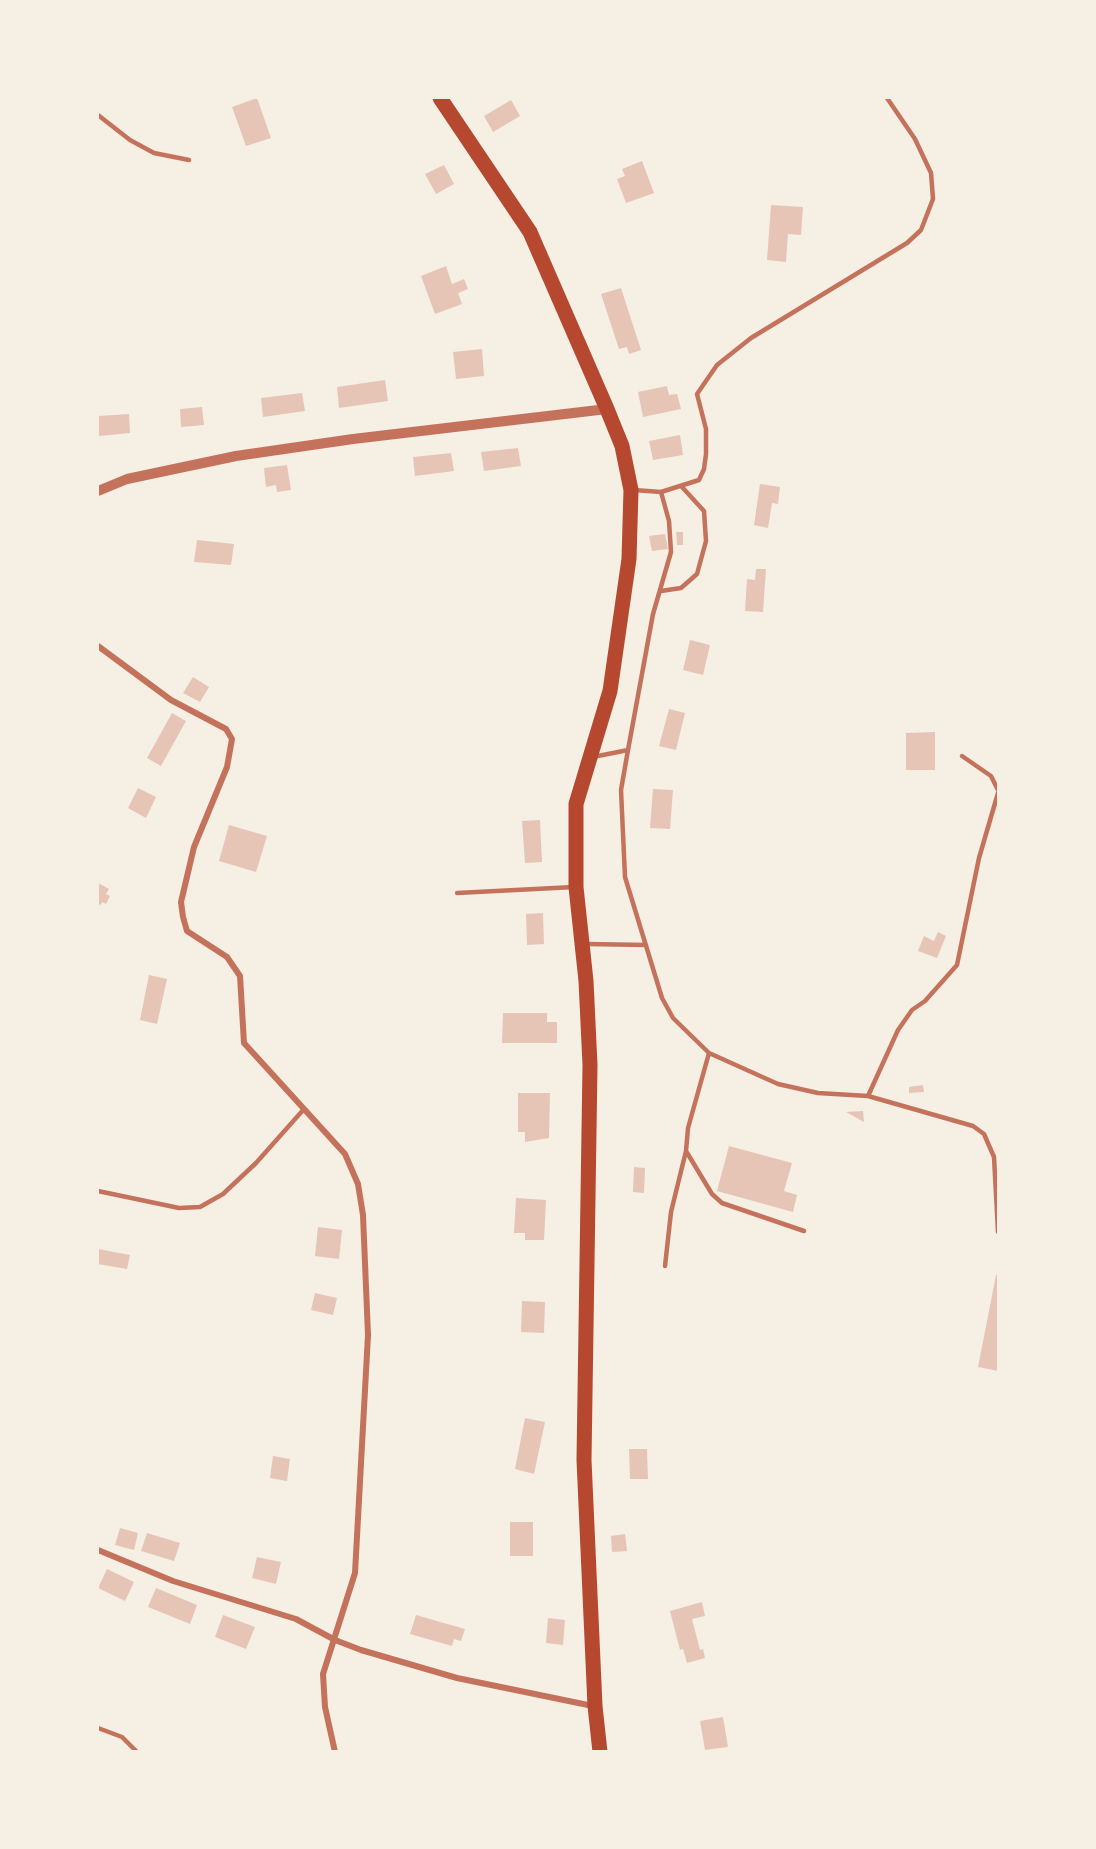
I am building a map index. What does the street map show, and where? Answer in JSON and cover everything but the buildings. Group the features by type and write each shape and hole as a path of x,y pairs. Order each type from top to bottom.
{"main road":[{"path":"440,98 530,232 608,410 622,446 631,490 629,559 624,610 610,692 576,804 576,887 590,1065 584,1460 595,1706 600,1752"}],"street":[{"path":"98,491 127,479 236,456 608,410"},
{"path":"98,646 171,700 226,729 232,739 227,766 194,847 181,902 183,917 187,931 233,964 242,983 244,1043 345,1154 358,1184 363,1215 368,1335 355,1573 323,1674 325,1707 335,1752"},
{"path":"98,1550 173,1581 296,1619 335,1640 457,1678 595,1706"}],"lane":[{"path":"631,490 661,492 699,480 704,469 706,429 698,394 717,365 751,338 907,243 921,230 933,199 931,173 915,139 887,98"},
{"path":"98,116 130,140 154,153 189,160"},
{"path":"661,591 681,588 697,574 706,541 704,511 682,487"},
{"path":"661,492 672,543 669,567 649,635 621,790 622,858 625,877 662,998 673,1018 709,1053 778,1084 818,1093 868,1096 947,1116 973,1126 984,1134 994,1157 999,1232"},
{"path":"589,757 628,750"},
{"path":"868,1096 898,1030 912,1010 925,1001 957,965 979,858 999,791 991,776 962,756"},
{"path":"457,892 576,887"},
{"path":"582,944 646,945"},
{"path":"665,1266 671,1212 686,1150 688,1128 709,1053"},
{"path":"98,1191 178,1208 200,1207 223,1194 256,1163 304,1109"},
{"path":"686,1150 712,1194 722,1203 804,1231"},
{"path":"98,1728 122,1737 138,1752"}]}
